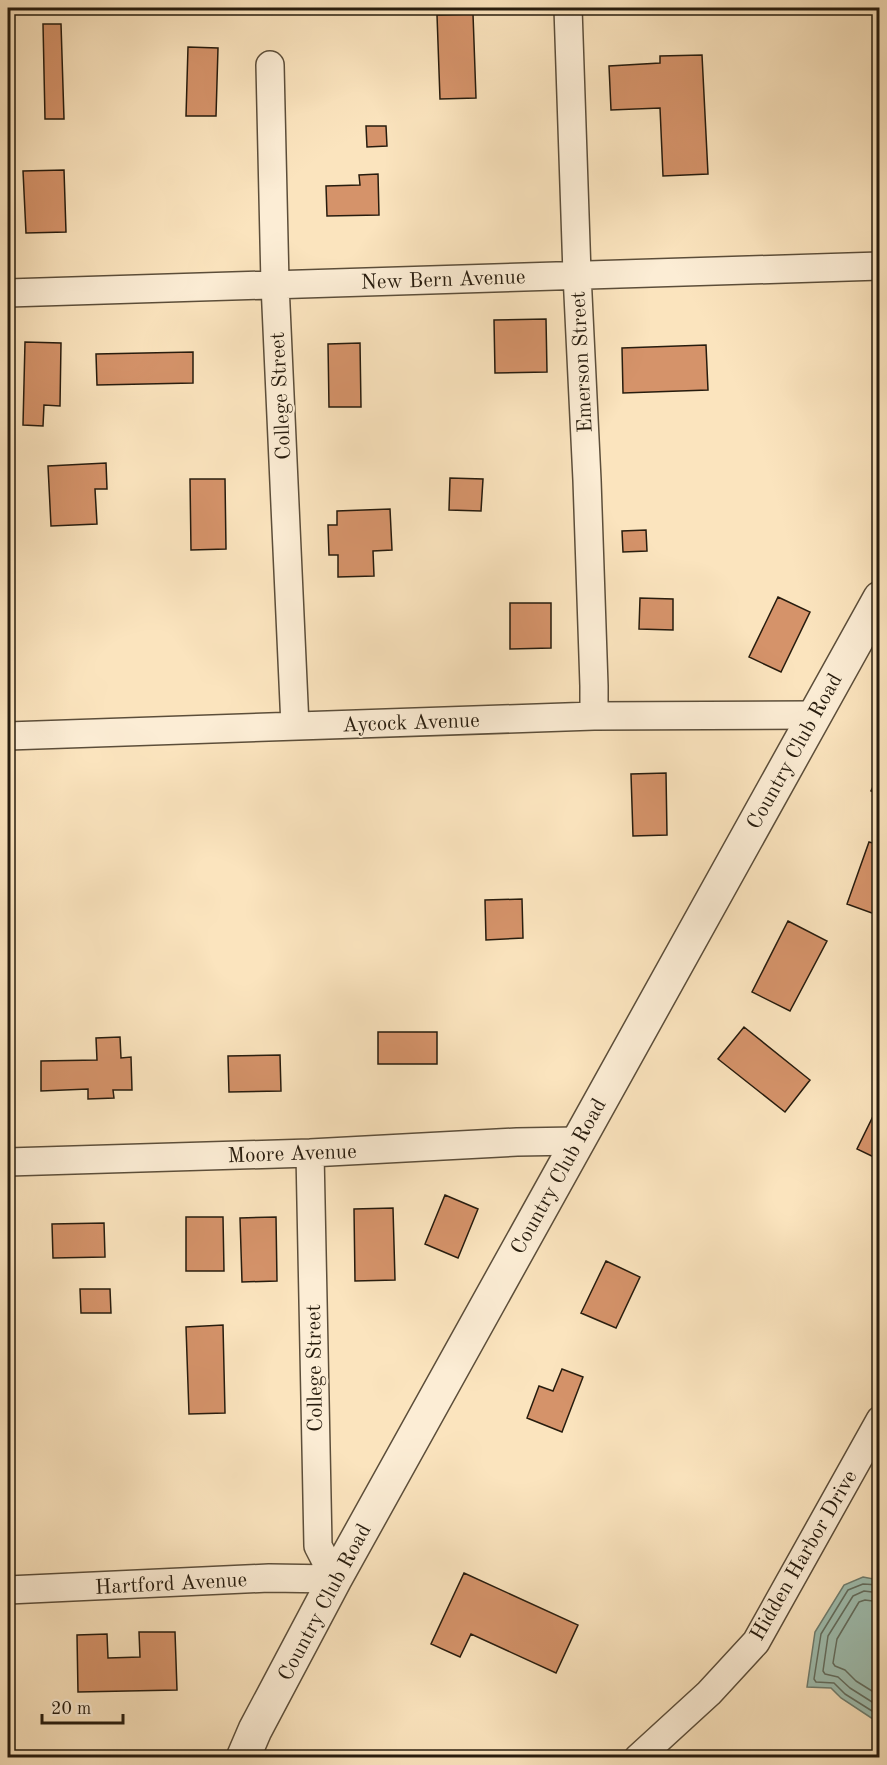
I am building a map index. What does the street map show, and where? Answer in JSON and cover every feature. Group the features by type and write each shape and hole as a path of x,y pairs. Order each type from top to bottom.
{"street":[{"name":"Emerson Street","path":"568,8 594,716"},
{"name":"College Street","path":"270,65 275,284 295,726"},
{"name":"New Bern Avenue","path":"8,293 879,266"},
{"name":"Country Club Road","path":"243,1758 255,1730 335,1579 879,598"},
{"name":"Aycock Avenue","path":"8,736 594,716 814,715"},
{"name":"Moore Avenue","path":"8,1162 310,1153 577,1141"},
{"name":"College Street","path":"310,1153 318,1546 335,1579"},
{"name":"Hidden Harbor Drive","path":"638,1758 709,1693 756,1642 879,1420"},
{"name":"Hartford Avenue","path":"8,1590 269,1578 335,1579"}],"water":[{"path":"863,1577 879,1580 879,1723 841,1698 831,1688 807,1687 815,1632 844,1585"}],"building":[{"path":"473,14 476,98 440,99 437,15"},
{"path":"43,24 61,24 64,119 45,119"},
{"path":"188,47 218,48 216,116 186,116"},
{"path":"702,55 708,174 663,176 660,108 611,110 609,66 660,63 660,56"},
{"path":"366,126 386,126 387,146 367,147"},
{"path":"64,170 66,232 26,233 23,171"},
{"path":"378,174 379,215 327,216 326,186 360,185 359,175"},
{"path":"546,319 547,372 495,373 494,320"},
{"path":"25,342 61,343 60,406 44,405 43,426 23,425"},
{"path":"360,343 361,407 329,407 328,344"},
{"path":"706,345 708,390 623,393 622,348"},
{"path":"193,352 193,383 97,385 96,354"},
{"path":"106,463 107,489 95,489 97,524 51,526 48,466"},
{"path":"450,478 483,479 481,511 449,510"},
{"path":"190,479 225,479 226,549 191,550"},
{"path":"390,509 392,550 373,551 374,576 338,577 338,555 329,555 328,525 337,525 337,511"},
{"path":"646,530 647,551 623,552 622,531"},
{"path":"778,597 810,612 781,672 749,657"},
{"path":"640,598 673,599 673,630 639,629"},
{"path":"510,603 551,603 551,648 510,649"},
{"path":"880,772 880,795 871,791"},
{"path":"666,773 667,835 633,836 631,774"},
{"path":"869,842 880,845 880,916 847,904"},
{"path":"522,899 523,938 486,940 485,900"},
{"path":"788,921 827,941 790,1011 752,992"},
{"path":"744,1027 810,1080 785,1112 718,1059"},
{"path":"378,1032 437,1032 437,1064 378,1064"},
{"path":"120,1037 121,1058 131,1057 132,1090 113,1090 114,1098 88,1099 88,1089 41,1091 41,1061 97,1060 96,1038"},
{"path":"280,1055 281,1091 229,1092 228,1056"},
{"path":"880,1102 880,1160 857,1149"},
{"path":"445,1195 478,1209 458,1258 425,1244"},
{"path":"393,1208 395,1280 355,1281 354,1209"},
{"path":"186,1217 223,1217 224,1271 186,1271"},
{"path":"276,1217 277,1281 242,1282 240,1218"},
{"path":"104,1223 105,1257 53,1258 52,1224"},
{"path":"606,1261 640,1277 616,1328 581,1313"},
{"path":"80,1289 110,1289 111,1313 81,1313"},
{"path":"223,1325 225,1413 189,1414 186,1327"},
{"path":"562,1369 583,1377 562,1432 527,1418 539,1386 553,1391"},
{"path":"464,1573 578,1625 556,1673 471,1634 460,1657 431,1644"},
{"path":"139,1632 175,1632 177,1690 78,1692 77,1635 107,1634 108,1658 140,1657"},
{"path":"125,1753 125,1758 86,1758 86,1754"}]}
